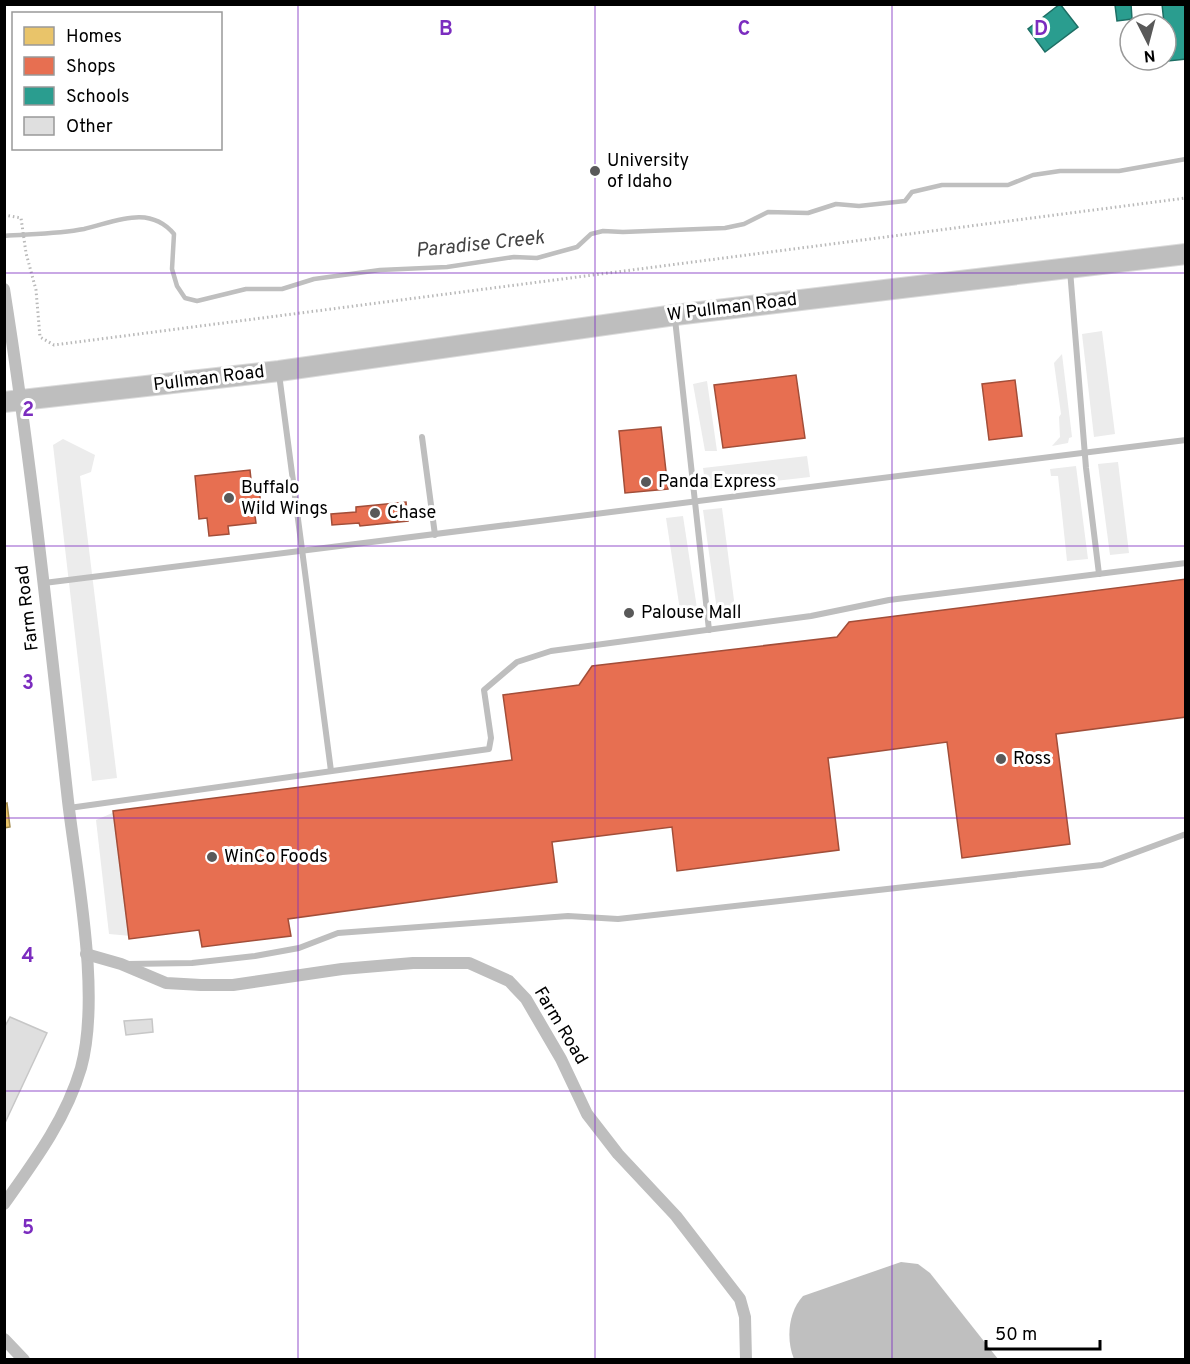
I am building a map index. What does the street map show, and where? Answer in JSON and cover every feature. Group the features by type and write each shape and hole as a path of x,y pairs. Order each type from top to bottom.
{"main road":[{"name":"W Pullman Road","path":"279,371 675,315 1185,254"},
{"name":"Pullman Road","path":"13,401 279,371"}],"street":[{"name":"Farm Road","path":"4,289 13,401 43,583 86,954 89,1004 81,1068 68,1102 41,1153 4,1204"},
{"name":"Farm Road","path":"86,954 121,964 166,983 233,985 342,969 413,963 469,963 510,981 526,999 555,1049 587,1114 618,1154 676,1216 740,1299 745,1317 746,1359"},
{"path":"4,1338 24,1359"}],"lane":[{"path":"1070,267 1085,452 1099,574"},
{"path":"675,315 709,630"},
{"path":"279,371 331,771"},
{"path":"422,437 435,535"},
{"path":"43,583 1185,440"},
{"path":"69,808 489,749 491,738 484,690 517,662 551,651 848,610 889,600 1185,563"},
{"path":"121,964 192,963 255,956 298,948 338,933 568,916 618,919 1102,865 1185,834"}],"path":[{"path":"4,215 21,218 26,253 36,290 40,337 49,344 1185,198"}],"shaded area":[{"path":"1102,331 1115,434 1094,437 1082,334"},
{"path":"1062,354 1072,437 1069,438 1068,443 1052,446 1060,437 1059,417 1061,414 1054,363"},
{"path":"707,381 717,451 705,451 693,384"},
{"path":"63,439 95,455 91,472 80,476 117,778 92,781 53,445"},
{"path":"807,456 810,477 706,489 703,468"},
{"path":"1118,462 1129,553 1110,555 1098,464"},
{"path":"1076,466 1088,559 1067,561 1058,476 1051,476 1050,469"},
{"path":"722,508 735,608 717,610 703,510"},
{"path":"683,516 698,615 681,617 666,518"},
{"path":"117,811 131,936 109,934 96,820"},
{"path":"901,1262 918,1264 930,1273 998,1359 794,1359 789,1335 791,1318 803,1296"}],"building: Homes":[{"path":"7,803 10,827 4,828 4,804"}],"building: Shops":[{"path":"796,375 805,438 723,448 714,385"},
{"path":"1015,380 1022,436 989,440 982,384"},
{"path":"661,427 668,489 625,493 619,431"},
{"name":"Buffalo Wild Wings","path":"250,470 252,489 259,488 261,507 254,508 256,523 228,526 229,534 209,536 207,518 199,519 195,476"},
{"name":"Chase","path":"406,502 408,521 360,526 359,523 332,525 331,514 356,512 356,507"},
{"path":"1186,579 1186,717 1056,734 1070,844 962,858 947,742 828,758 839,850 677,871 672,827 552,842 557,882 288,919 291,936 202,947 199,930 129,939 113,811 512,760 503,695 579,685 592,666 837,637 849,622"}],"building: Schools":[{"path":"1060,4 1078,27 1045,52 1028,29"},
{"path":"1131,4 1132,12 1118,12 1117,21 1115,5"},
{"path":"1162,4 1186,4 1186,59 1178,60 1178,12 1163,12"}],"building: Other":[{"path":"10,1017 47,1033 4,1125 4,1028"},
{"path":"152,1019 153,1032 126,1035 124,1021"}],"waterway":[{"name":"Paradise Creek","path":"4,236 74,231 131,218 143,217 154,220 174,234 172,269 177,286 185,298 197,301 246,289 282,289 314,279 380,270 447,267 514,257 537,258 577,247 591,234 603,231 725,228 744,224 768,212 808,213 836,204 859,206 905,201 912,192 942,185 1008,185 1033,175 1060,171 1119,171 1186,159"}],"place":[{"name":"University of Idaho","path":"595,171"},
{"name":"Panda Express","path":"646,482"},
{"name":"Buffalo Wild Wings","path":"229,498"},
{"name":"Chase","path":"375,513"},
{"name":"Palouse Mall","path":"629,613"},
{"name":"Ross","path":"1001,759"},
{"name":"WinCo Foods","path":"212,857"}]}
